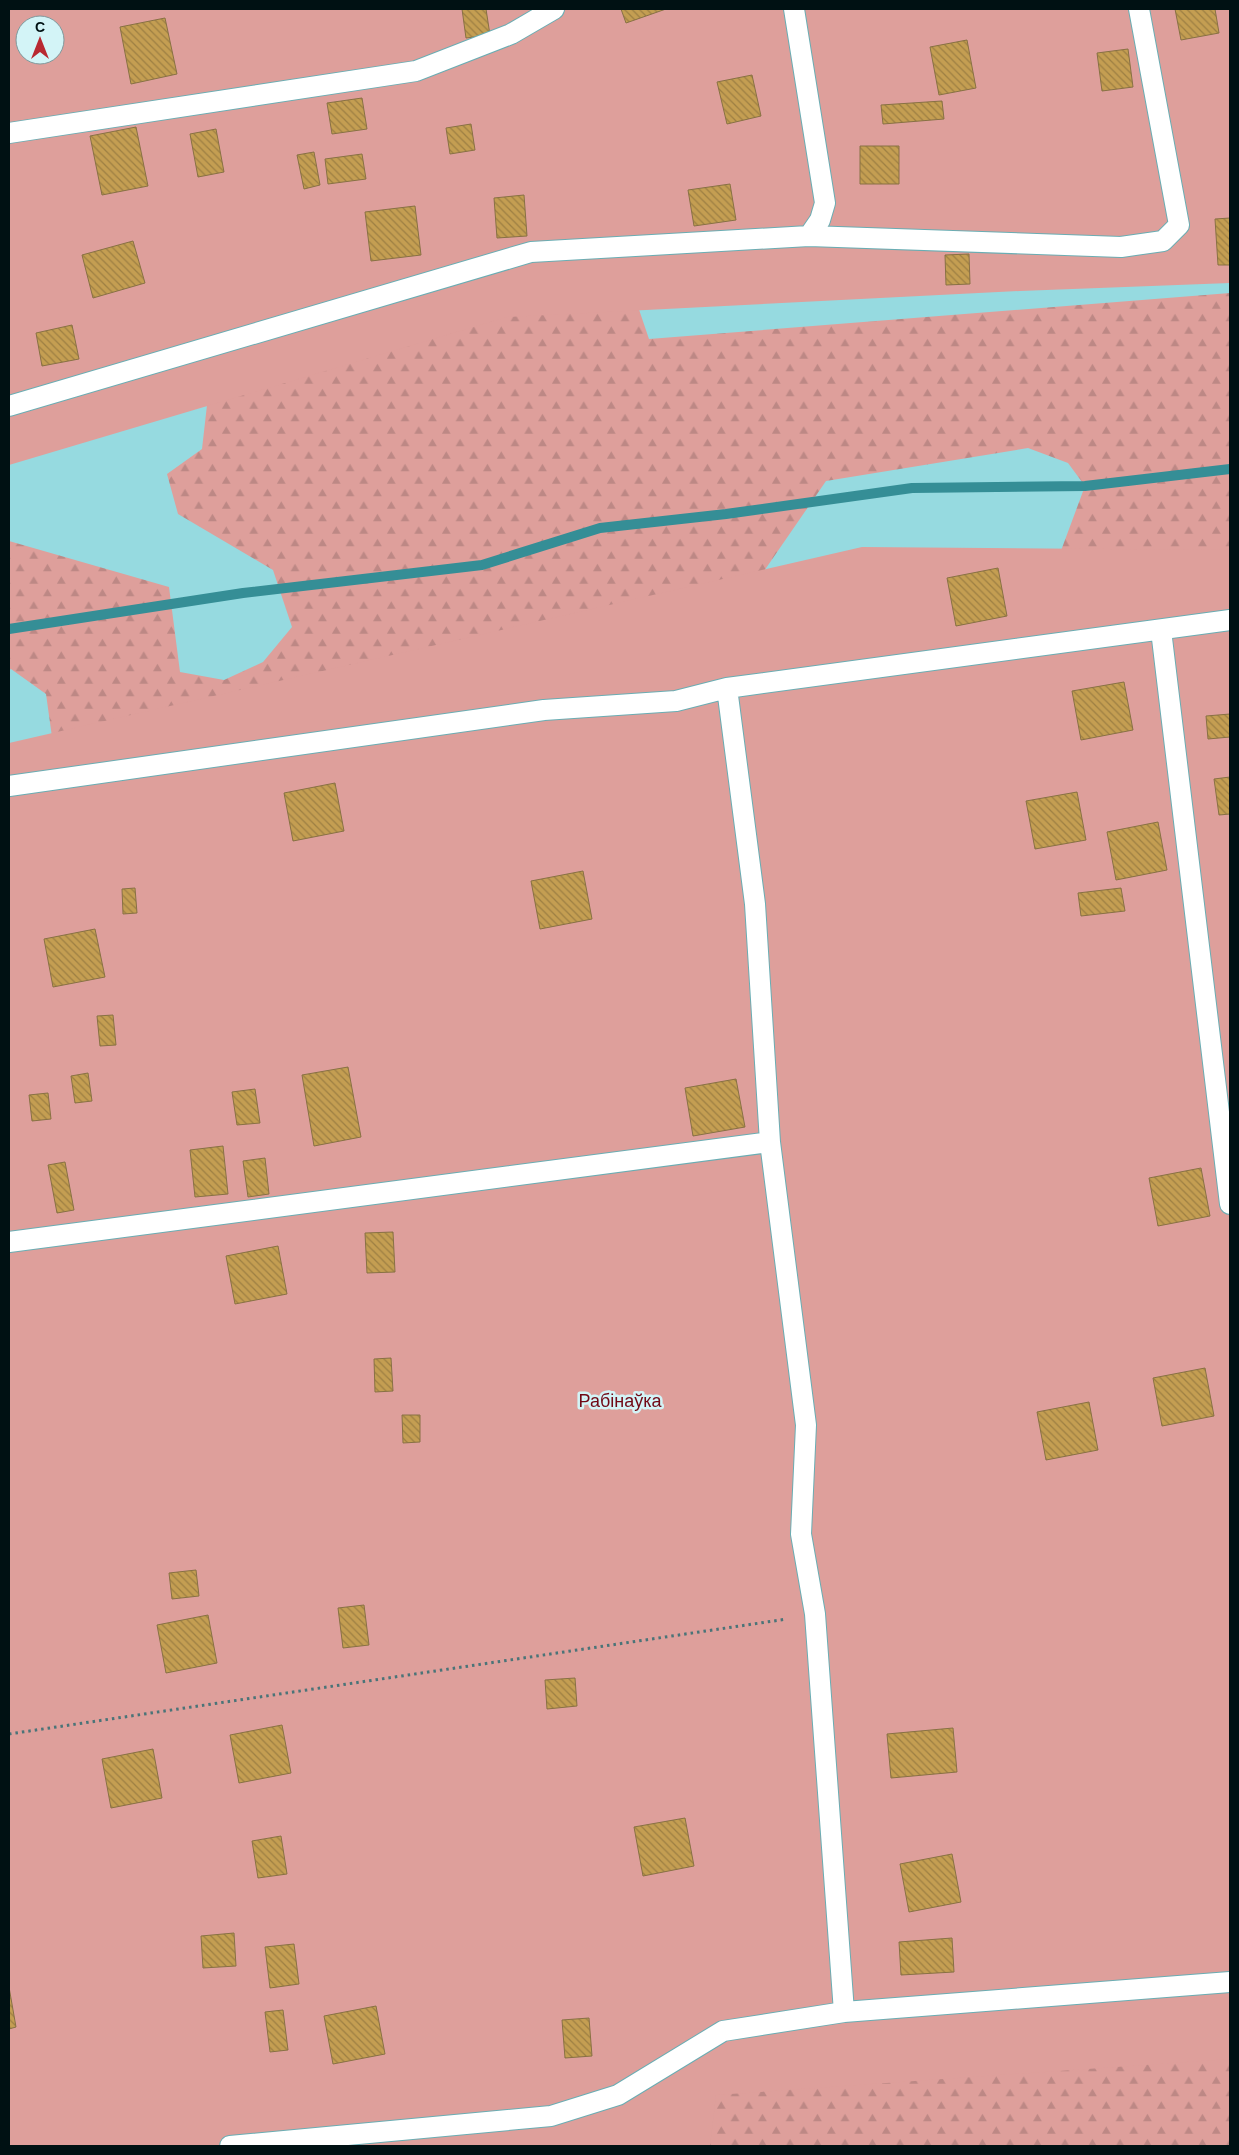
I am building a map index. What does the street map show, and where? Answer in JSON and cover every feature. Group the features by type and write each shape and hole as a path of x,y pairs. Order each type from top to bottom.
{"lane":[{"path":"9,133 416,71 512,34 554,9"},
{"path":"794,9 825,203 820,220 809,236"},
{"path":"9,406 531,252 809,236 1121,247 1163,241 1179,225 1139,9"},
{"path":"9,786 544,710 676,701 727,688 1230,620"},
{"path":"1161,630 1230,1204"},
{"path":"727,688 755,904 770,1142 806,1425 801,1534 815,1614 844,2012"},
{"path":"9,1242 770,1142"},
{"path":"230,2146 551,2116 618,2095 723,2030 844,2012 1230,1982"}],"path":[{"path":"9,1734 815,1614"}],"green space":[{"path":"9,9 1230,9 1230,283 1020,291 507,317 9,465"},
{"path":"629,280 649,339 1230,293 1230,580 1049,583 1085,486 1068,463 1028,448 826,481 749,593 52,737 46,694 11,669 9,670 9,541 169,587 180,672 224,680 263,662 292,627 273,570 178,514 167,474 202,449 212,361"},
{"name":"Рабінаўка","path":"862,547 1230,550 1230,2059 716,2095 710,2146 9,2146 9,743"},
{"path":"1230,1997 1230,2146 665,2146 748,2047"}],"building":[{"path":"462,9 486,9 490,35 466,38"},
{"path":"621,9 666,9 626,23"},
{"path":"1175,9 1215,9 1219,33 1181,40"},
{"path":"165,18 177,74 131,84 120,27"},
{"path":"967,40 976,88 939,95 930,47"},
{"path":"1128,49 1133,87 1102,91 1097,53"},
{"path":"752,75 761,116 727,124 717,82"},
{"path":"362,98 367,129 332,134 327,103"},
{"path":"942,101 944,119 883,124 881,105"},
{"path":"471,124 475,150 450,154 446,128"},
{"path":"136,127 148,186 102,195 90,136"},
{"path":"216,129 224,172 198,177 190,134"},
{"path":"860,146 899,146 899,184 860,184"},
{"path":"314,152 320,185 304,189 297,155"},
{"path":"362,154 366,179 328,184 325,159"},
{"path":"730,184 736,220 694,226 688,190"},
{"path":"524,195 527,236 497,238 494,198"},
{"path":"415,206 421,255 371,261 365,212"},
{"path":"1230,218 1230,265 1218,265 1215,219"},
{"path":"133,241 145,283 93,298 82,255"},
{"path":"969,254 970,284 946,285 945,255"},
{"path":"72,325 79,359 42,366 36,333"},
{"path":"998,568 1007,616 956,626 947,578"},
{"path":"1124,682 1133,730 1081,740 1072,691"},
{"path":"1230,714 1230,737 1208,739 1206,716"},
{"path":"1230,777 1230,814 1219,815 1214,779"},
{"path":"335,783 344,831 293,841 284,793"},
{"path":"1077,792 1086,840 1035,849 1026,801"},
{"path":"1158,822 1167,870 1116,880 1107,832"},
{"path":"583,871 592,919 540,929 531,881"},
{"path":"135,888 137,913 123,914 122,889"},
{"path":"1121,888 1125,911 1081,916 1078,893"},
{"path":"95,929 105,977 53,987 44,939"},
{"path":"113,1015 116,1045 100,1046 97,1016"},
{"path":"348,1067 361,1137 314,1146 302,1075"},
{"path":"88,1073 92,1101 75,1103 71,1076"},
{"path":"736,1079 745,1127 693,1136 685,1088"},
{"path":"255,1089 260,1123 237,1125 232,1092"},
{"path":"48,1093 51,1119 32,1121 29,1095"},
{"path":"223,1146 228,1194 195,1197 190,1150"},
{"path":"265,1158 269,1194 248,1197 243,1161"},
{"path":"65,1162 74,1210 57,1213 48,1165"},
{"path":"1201,1168 1210,1216 1158,1226 1149,1178"},
{"path":"393,1232 395,1272 367,1273 365,1233"},
{"path":"278,1246 287,1294 235,1304 226,1256"},
{"path":"391,1358 393,1391 375,1392 374,1359"},
{"path":"1205,1368 1214,1416 1162,1426 1153,1378"},
{"path":"1089,1402 1098,1450 1046,1460 1037,1412"},
{"path":"402,1415 420,1415 420,1442 403,1443"},
{"path":"196,1570 199,1596 172,1599 169,1573"},
{"path":"364,1605 369,1645 343,1648 338,1608"},
{"path":"208,1615 217,1663 166,1673 157,1625"},
{"path":"575,1678 577,1706 547,1709 545,1680"},
{"path":"282,1725 291,1773 239,1783 230,1735"},
{"path":"953,1728 957,1772 891,1778 887,1734"},
{"path":"153,1749 162,1798 111,1808 102,1759"},
{"path":"685,1818 694,1866 643,1876 634,1827"},
{"path":"281,1836 287,1874 258,1878 252,1841"},
{"path":"952,1854 961,1902 909,1912 900,1864"},
{"path":"234,1933 236,1966 203,1968 201,1936"},
{"path":"952,1938 954,1972 901,1975 899,1942"},
{"path":"294,1944 299,1984 270,1988 265,1947"},
{"path":"9,1987 16,2027 9,2029"},
{"path":"376,2006 385,2054 333,2064 324,2016"},
{"path":"283,2010 288,2050 270,2052 265,2012"},
{"path":"589,2018 592,2056 565,2058 562,2020"}],"waterway":[{"path":"9,629 243,593 482,565 600,528 726,514 912,488 1085,486 1230,469"}]}
